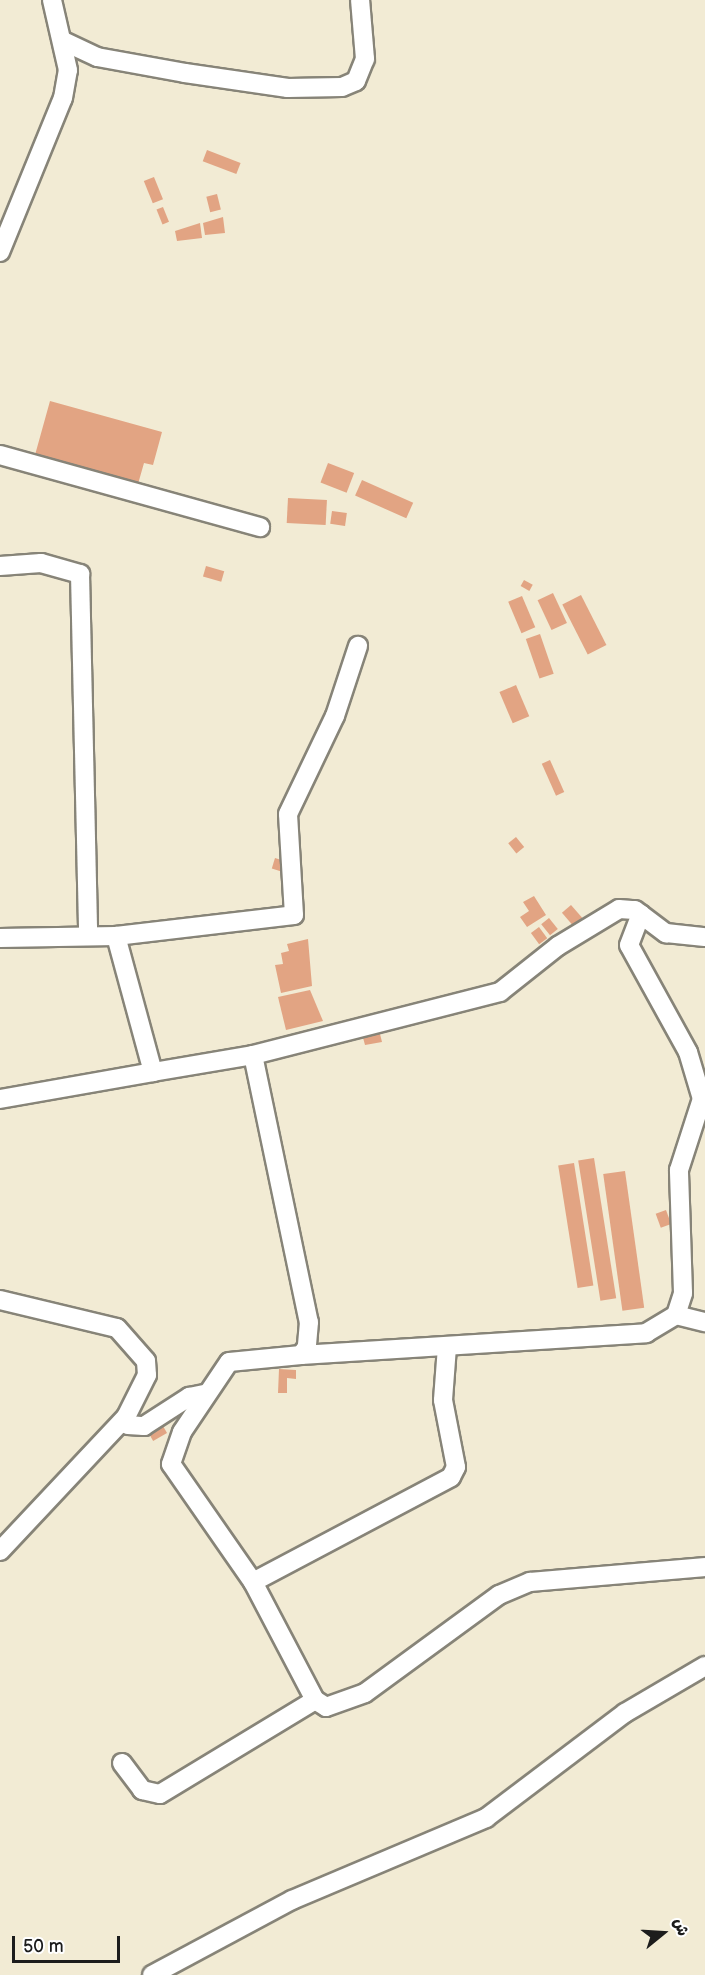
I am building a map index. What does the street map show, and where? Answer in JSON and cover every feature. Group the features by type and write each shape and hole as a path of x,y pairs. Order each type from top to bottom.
{"street":[{"path":"0,252 63,98 68,70 52,0"},
{"path":"63,41 97,57 185,73 288,88 342,87 356,81 365,59 360,0"},
{"path":"0,456 260,527"},
{"path":"0,566 40,563 80,574 88,936"},
{"path":"0,938 116,936 294,915 288,814 335,716 358,646"},
{"path":"0,1099 253,1055 500,992 608,912 630,908 666,933 705,937"},
{"path":"641,914 629,945 688,1052 702,1099 679,1170 683,1293 676,1315 646,1333 301,1355 229,1362 204,1394 171,1464 253,1582 315,1701 326,1707 365,1693 499,1595 530,1582 705,1567"},
{"path":"116,936 153,1072"},
{"path":"253,1055 309,1322 301,1355"},
{"path":"0,1300 117,1328 146,1361 141,1391 126,1417 0,1551"},
{"path":"676,1315 705,1322"},
{"path":"253,1582 451,1477 456,1467 443,1400 447,1347"},
{"path":"126,1417 128,1425 144,1425 189,1397 204,1394"},
{"path":"152,1975 292,1900 486,1818 590,1737 705,1666"},
{"path":"122,1763 142,1790 160,1794 315,1701"}],"building":[{"path":"207,150 241,163 236,174 203,161"},
{"path":"154,177 163,199 153,203 144,181"},
{"path":"217,194 221,210 210,212 206,197"},
{"path":"163,207 169,222 163,224 157,210"},
{"path":"223,217 225,233 205,235 203,223"},
{"path":"200,223 202,238 177,241 175,231"},
{"path":"50,401 162,432 153,465 144,463 138,484 35,455"},
{"path":"328,463 354,473 347,493 320,483"},
{"path":"362,480 413,503 406,518 355,496"},
{"path":"288,498 327,500 326,525 287,523"},
{"path":"332,511 347,513 345,526 330,524"},
{"path":"206,566 224,571 221,582 203,577"},
{"path":"524,580 533,585 529,591 521,586"},
{"path":"553,593 567,623 552,630 538,600"},
{"path":"581,595 606,645 588,654 562,605"},
{"path":"522,596 535,627 521,633 508,602"},
{"path":"540,634 554,674 539,679 526,639"},
{"path":"516,685 529,716 513,723 499,692"},
{"path":"550,760 564,792 556,796 542,764"},
{"path":"516,837 524,847 516,853 508,843"},
{"path":"275,858 285,861 281,871 272,869"},
{"path":"534,896 546,915 527,927 520,917 529,911 523,902"},
{"path":"571,905 583,919 574,926 562,913"},
{"path":"549,918 558,929 550,935 541,924"},
{"path":"539,927 547,938 539,944 531,933"},
{"path":"308,939 312,986 281,993 275,965 283,964 281,953 289,951 287,944"},
{"path":"310,990 323,1021 286,1030 278,997"},
{"path":"370,1032 380,1034 382,1042 365,1045 362,1034"},
{"path":"594,1158 616,1298 600,1301 578,1161"},
{"path":"574,1163 593,1285 578,1288 558,1166"},
{"path":"625,1171 644,1308 622,1311 603,1174"},
{"path":"666,1210 671,1224 661,1228 656,1214"},
{"path":"279,1369 296,1370 296,1379 287,1378 287,1393 278,1393"},
{"path":"163,1426 167,1433 153,1441 149,1434"}]}
